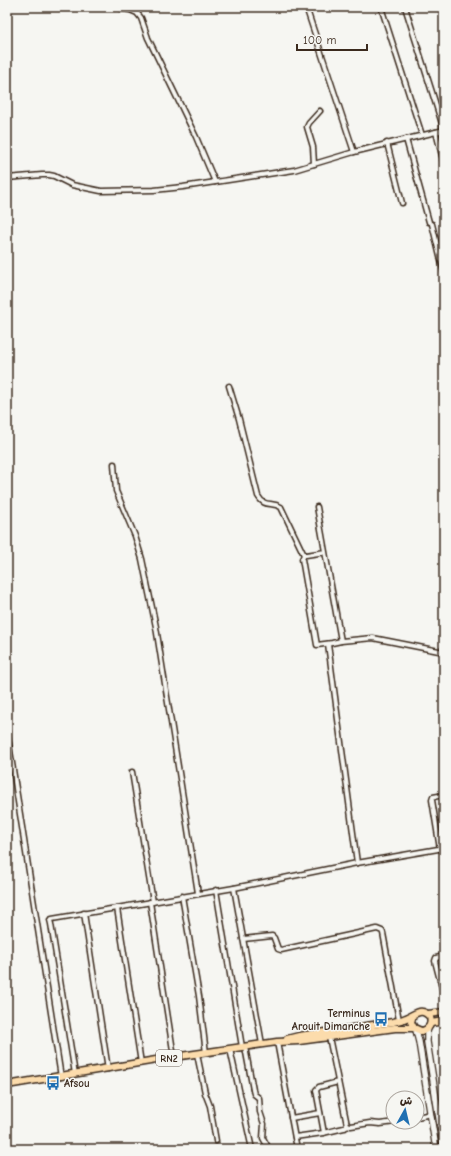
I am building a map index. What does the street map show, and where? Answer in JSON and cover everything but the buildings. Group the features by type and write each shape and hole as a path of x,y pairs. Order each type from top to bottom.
{"main road":[{"name":"RN2","path":"277,1042 299,1036 387,1023 399,1020 415,1013 422,1012 428,1014 444,1012"},
{"path":"428,1014 430,1017 429,1026"},
{"path":"413,1015 411,1022 415,1029"},
{"name":"RN2","path":"7,1085 174,1057 277,1042 299,1041 395,1028 424,1031 429,1026 444,1021"}],"street":[{"path":"306,7 354,152"},
{"path":"381,7 422,135"},
{"path":"7,178 42,174 54,176 72,185 101,191 154,190 183,187 294,170 387,143 444,130 405,7"},
{"path":"122,9 137,13 141,18 148,38 196,137 215,182"},
{"path":"314,164 313,147 307,127 308,123 320,111"},
{"path":"436,132 444,164"},
{"path":"406,139 444,273"},
{"path":"387,143 402,203"},
{"path":"229,386 239,419 258,496 264,503 275,504 281,507 304,555 302,559 317,645 373,638 444,652"},
{"path":"114,464 116,491 135,536 142,559 156,627 198,893"},
{"path":"317,506 341,641"},
{"path":"304,555 325,552"},
{"path":"328,644 357,863"},
{"path":"7,731 61,1077"},
{"path":"132,772 174,1057"},
{"path":"75,1074 50,920 52,918 234,888 357,863 442,848 432,800 433,797 444,795"},
{"path":"234,888 262,1044"},
{"path":"216,890 244,1047 254,1094 259,1098 260,1112 264,1124 263,1138 270,1149"},
{"path":"182,896 199,996 206,1053"},
{"path":"117,908 140,1063"},
{"path":"84,913 108,1069"},
{"path":"243,939 272,936 278,949 281,950 377,929 382,931 384,933 399,1020"},
{"path":"444,956 436,958 435,961 444,996"},
{"path":"429,1026 427,1032 427,1042 444,1149"},
{"path":"415,1029 418,1038 436,1149"},
{"path":"329,1037 347,1125"},
{"path":"277,1042 297,1149"},
{"path":"230,1049 252,1149"},
{"path":"197,1054 205,1093 210,1106 216,1141"},
{"path":"324,1133 316,1090 319,1087 338,1082"},
{"path":"291,1118 320,1114"},
{"path":"425,1115 431,1114"},
{"path":"295,1137 324,1133 345,1128 347,1125 385,1123"}],"place":[{"name":"Terminus Arouit Dimanche","path":"381,1019"},
{"name":"Afsou","path":"53,1083"}]}
